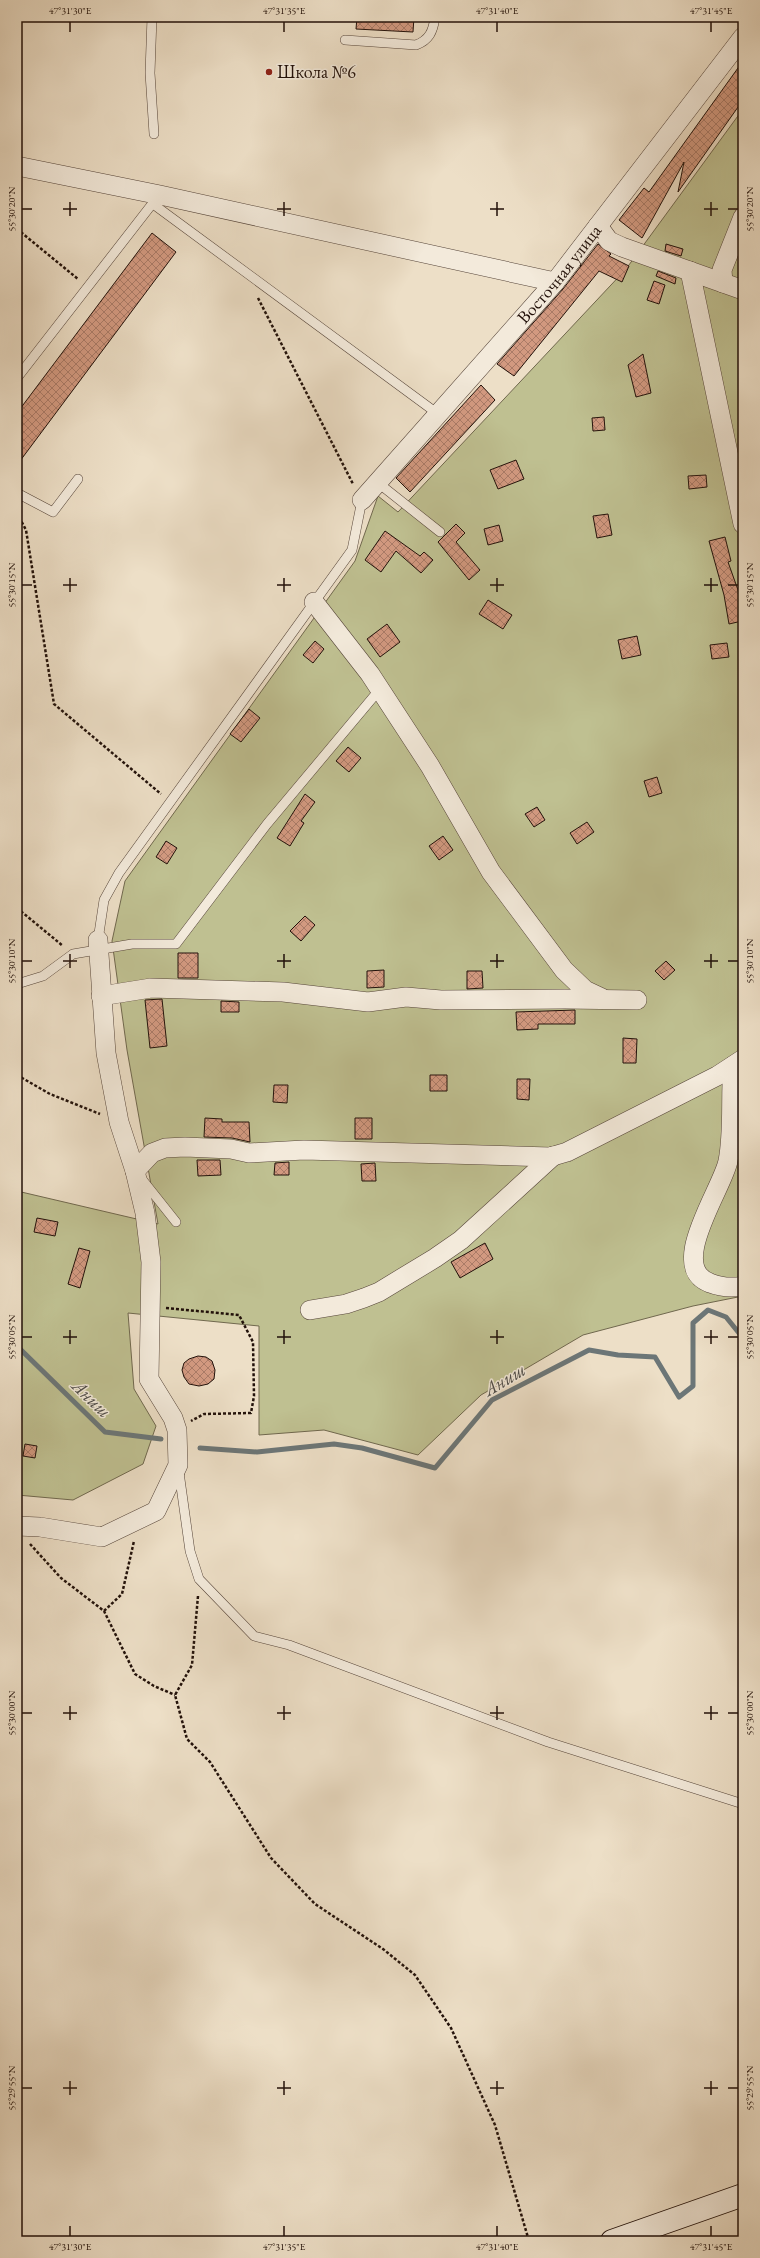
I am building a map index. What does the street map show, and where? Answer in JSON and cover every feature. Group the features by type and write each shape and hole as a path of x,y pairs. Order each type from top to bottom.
{"main road":[{"path":"612,2241 743,2195"}],"street":[{"name":"Восточная улица","path":"362,500 555,282 743,37"},
{"path":"17,166 156,200 555,282"},
{"path":"723,283 722,270 743,217"},
{"path":"598,226 609,241 622,247 743,290"},
{"path":"690,271 743,524"},
{"path":"314,602 380,689 430,766 491,872 564,970 585,990 605,999"},
{"path":"22,1534 40,1527 102,1537 156,1511 178,1465 177,1430 173,1418 149,1378 150,1262 145,1213 135,1171 119,1122 106,1054 98,945"},
{"path":"101,996 150,988 283,992 368,1002 406,997 441,1000 637,1000"},
{"path":"135,1171 152,1153 164,1148 185,1147 231,1149 249,1153 304,1150 534,1158 553,1156 581,1145 717,1076 738,1063"},
{"path":"738,1063 728,1162 703,1221 693,1254 696,1272 703,1280 717,1285 743,1286"},
{"path":"310,1310 346,1304 369,1296 435,1258 461,1240 553,1156"}],"lane":[{"path":"152,17 150,73 154,134"},
{"path":"345,40 416,45 426,42 432,31 435,17"},
{"path":"17,378 156,200 245,272 438,414"},
{"path":"17,493 53,512 78,479"},
{"path":"377,482 440,532"},
{"path":"98,945 104,900 119,874 352,550 362,500"},
{"path":"17,984 43,976 73,954 98,945 176,944 266,824 380,689"},
{"path":"135,1171 176,1222"},
{"path":"178,1465 190,1552 199,1579 254,1636 289,1645 548,1742 743,1804"}],"path":[{"path":"17,229 88,287"},
{"path":"245,272 362,500"},
{"path":"17,513 26,530 54,704 171,802"},
{"path":"17,908 73,954"},
{"path":"17,1075 50,1094 119,1122"},
{"path":"150,1306 239,1315 252,1342 254,1396 251,1413 204,1414 177,1430"},
{"path":"104,1611 122,1594 139,1519"},
{"path":"22,1534 61,1578 104,1611 135,1674 154,1686 175,1695"},
{"path":"199,1579 192,1665 175,1695 187,1739 210,1762 271,1858 315,1904 383,1949 415,1975 451,2028 495,2125 529,2241"}],"green space":[{"path":"743,109 743,1296 693,1306 583,1335 481,1395 418,1455 324,1430 259,1435 259,1326 128,1313 134,1389 156,1426 143,1464 73,1500 17,1495 17,1191 158,1224 127,1050 112,941 125,881 355,561 378,496 398,512 626,269"}],"building":[{"path":"357,17 414,17 413,32 356,29"},
{"path":"743,61 743,100 678,192 684,162 642,238 619,220 644,188 649,192"},
{"path":"152,233 176,252 17,465 17,413"},
{"path":"598,244 611,254 609,256 629,266 622,282 599,271 514,376 497,364 563,289"},
{"path":"666,244 683,249 681,256 665,251"},
{"path":"658,271 676,278 675,284 656,276"},
{"path":"654,281 665,285 659,304 647,300"},
{"path":"643,354 651,393 636,397 628,365"},
{"path":"481,385 495,400 410,492 396,478"},
{"path":"604,417 605,430 593,431 592,418"},
{"path":"516,460 524,479 498,489 490,470"},
{"path":"706,475 707,487 689,489 688,476"},
{"path":"608,514 612,535 597,538 593,516"},
{"path":"456,524 465,533 456,542 480,570 469,580 438,542"},
{"path":"499,525 503,541 488,545 484,529"},
{"path":"385,531 420,556 424,552 433,560 421,573 396,551 381,572 365,560"},
{"path":"725,537 731,561 728,562 738,590 742,621 729,624 724,595 709,541"},
{"path":"488,600 512,615 503,629 479,614"},
{"path":"387,624 400,642 380,657 367,639"},
{"path":"637,636 641,655 622,659 618,640"},
{"path":"315,641 324,649 313,663 303,655"},
{"path":"727,643 729,657 712,659 710,645"},
{"path":"249,709 260,718 241,742 230,734"},
{"path":"348,747 361,758 349,772 336,761"},
{"path":"657,777 662,793 649,797 644,781"},
{"path":"305,794 315,802 301,821 304,823 290,846 277,838"},
{"path":"537,807 545,820 534,827 525,814"},
{"path":"587,822 594,832 577,844 570,833"},
{"path":"443,836 453,850 439,860 429,846"},
{"path":"166,841 177,848 167,864 156,857"},
{"path":"305,916 315,925 301,941 290,931"},
{"path":"178,953 198,953 198,978 178,978"},
{"path":"666,961 675,970 664,980 655,971"},
{"path":"384,970 384,987 367,988 367,971"},
{"path":"467,971 482,971 483,988 467,989"},
{"path":"162,999 167,1046 150,1048 145,1000"},
{"path":"221,1001 239,1002 239,1012 221,1012"},
{"path":"575,1010 575,1024 538,1024 538,1029 517,1030 516,1012"},
{"path":"623,1038 637,1039 636,1063 623,1063"},
{"path":"430,1075 447,1075 447,1091 430,1091"},
{"path":"517,1079 530,1079 529,1100 517,1099"},
{"path":"274,1085 288,1085 287,1103 273,1102"},
{"path":"205,1118 222,1119 222,1122 249,1122 250,1142 232,1138 204,1137"},
{"path":"355,1118 372,1118 372,1139 355,1139"},
{"path":"197,1160 220,1160 221,1175 198,1176"},
{"path":"289,1162 289,1175 274,1175 275,1163"},
{"path":"375,1163 376,1181 362,1181 361,1164"},
{"path":"37,1218 58,1222 55,1236 34,1232"},
{"path":"485,1243 493,1259 460,1278 451,1262"},
{"path":"79,1248 90,1251 80,1288 68,1284"},
{"path":"198,1356 206,1357 212,1361 215,1370 214,1379 208,1384 199,1386 189,1384 184,1377 182,1370 184,1363 189,1359"},
{"path":"25,1444 37,1446 35,1458 23,1456"}],"waterway":[{"name":"Аниш","path":"200,1448 257,1452 334,1444 362,1448 435,1468 492,1400 589,1350 618,1355 655,1357 679,1397 693,1386 693,1323 708,1310 726,1317 743,1338"},
{"name":"Аниш","path":"17,1346 105,1432 161,1439"}],"place":[{"name":"Школа №6","path":"269,72"}]}
